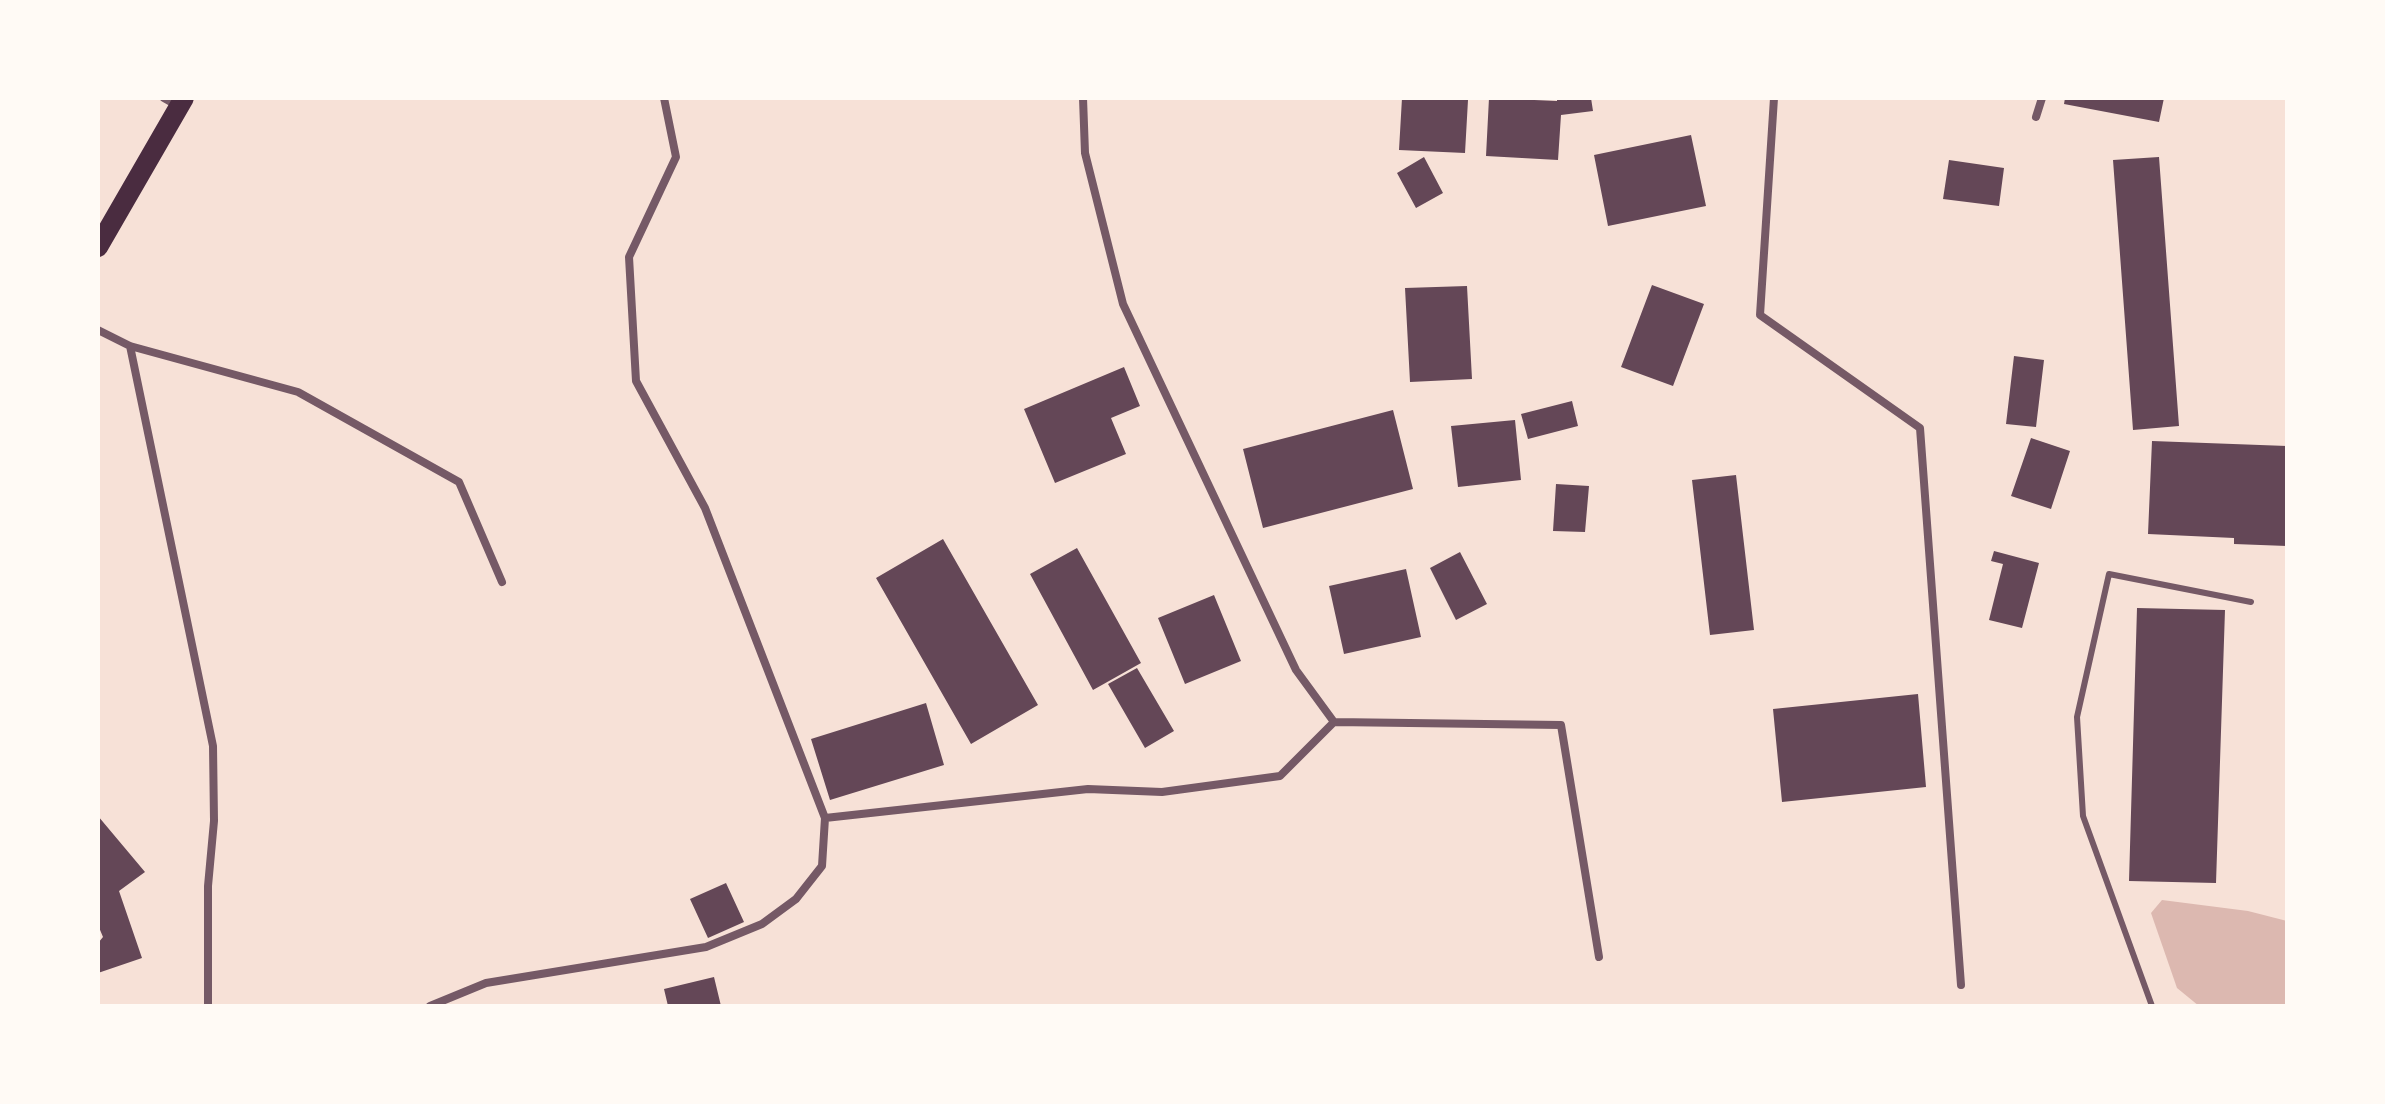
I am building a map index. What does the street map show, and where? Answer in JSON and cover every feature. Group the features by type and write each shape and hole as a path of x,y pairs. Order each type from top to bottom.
{"main road":[{"path":"98,247 175,101"}],"street":[{"path":"430,1006 486,983 706,947 762,924 796,899 822,866 825,818 705,508 636,381 629,257 676,157 664,98"},
{"path":"1083,98 1085,153 1123,304 1296,670 1334,722"},
{"path":"1774,98 1760,315 1920,428 1961,985"},
{"path":"2036,117 2042,98"},
{"path":"98,330 130,346 298,392 459,482 502,582"},
{"path":"130,346 213,746 214,821 208,886 208,1006"},
{"path":"825,818 1088,789 1162,792 1280,776 1334,722 1561,725 1599,957"}],"lane":[{"path":"2152,1006 2083,816 2077,717 2109,574 2251,602"}],"shaded area":[{"path":"2162,900 2248,911 2287,921 2287,1006 2199,1006 2177,988 2151,913"}],"building":[{"path":"1402,98 1468,100 1465,153 1399,150"},
{"path":"1489,98 1557,101 1557,98 1591,98 1593,111 1561,115 1558,160 1486,156"},
{"path":"2065,98 2164,98 2159,122 2064,104"},
{"path":"1691,135 1706,206 1608,226 1594,155"},
{"path":"1424,157 1443,193 1416,208 1397,173"},
{"path":"2159,157 2179,426 2133,430 2113,160"},
{"path":"1949,160 2004,168 1999,206 1943,199"},
{"path":"1652,285 1704,304 1673,386 1621,367"},
{"path":"1467,286 1472,379 1410,382 1405,288"},
{"path":"2014,356 2044,360 2036,427 2006,424"},
{"path":"1124,367 1140,406 1111,418 1126,454 1055,483 1024,409"},
{"path":"1572,401 1578,426 1528,439 1521,414"},
{"path":"1393,410 1413,489 1263,528 1243,449"},
{"path":"1515,420 1521,480 1458,487 1451,426"},
{"path":"2031,438 2070,451 2051,509 2011,496"},
{"path":"2152,441 2287,446 2287,546 2234,544 2234,538 2148,534"},
{"path":"1736,475 1754,630 1710,635 1692,480"},
{"path":"1556,484 1589,486 1585,532 1553,531"},
{"path":"943,539 1038,705 971,744 876,578"},
{"path":"1077,548 1141,663 1093,690 1030,574"},
{"path":"1994,551 2039,563 2022,628 1989,620 2003,564 1991,561"},
{"path":"1460,552 1487,604 1456,620 1430,568"},
{"path":"1406,569 1421,637 1344,654 1329,586"},
{"path":"1214,595 1241,661 1185,684 1158,618"},
{"path":"2137,608 2225,610 2216,883 2129,881"},
{"path":"1137,668 1174,731 1145,748 1108,684"},
{"path":"1918,694 1926,787 1782,802 1773,709"},
{"path":"926,703 944,765 830,800 811,739"},
{"path":"98,816 145,872 119,891 142,958 98,973 98,943 103,937 98,925"},
{"path":"726,883 744,922 708,938 690,899"},
{"path":"714,977 721,1006 668,1006 664,989"}]}
